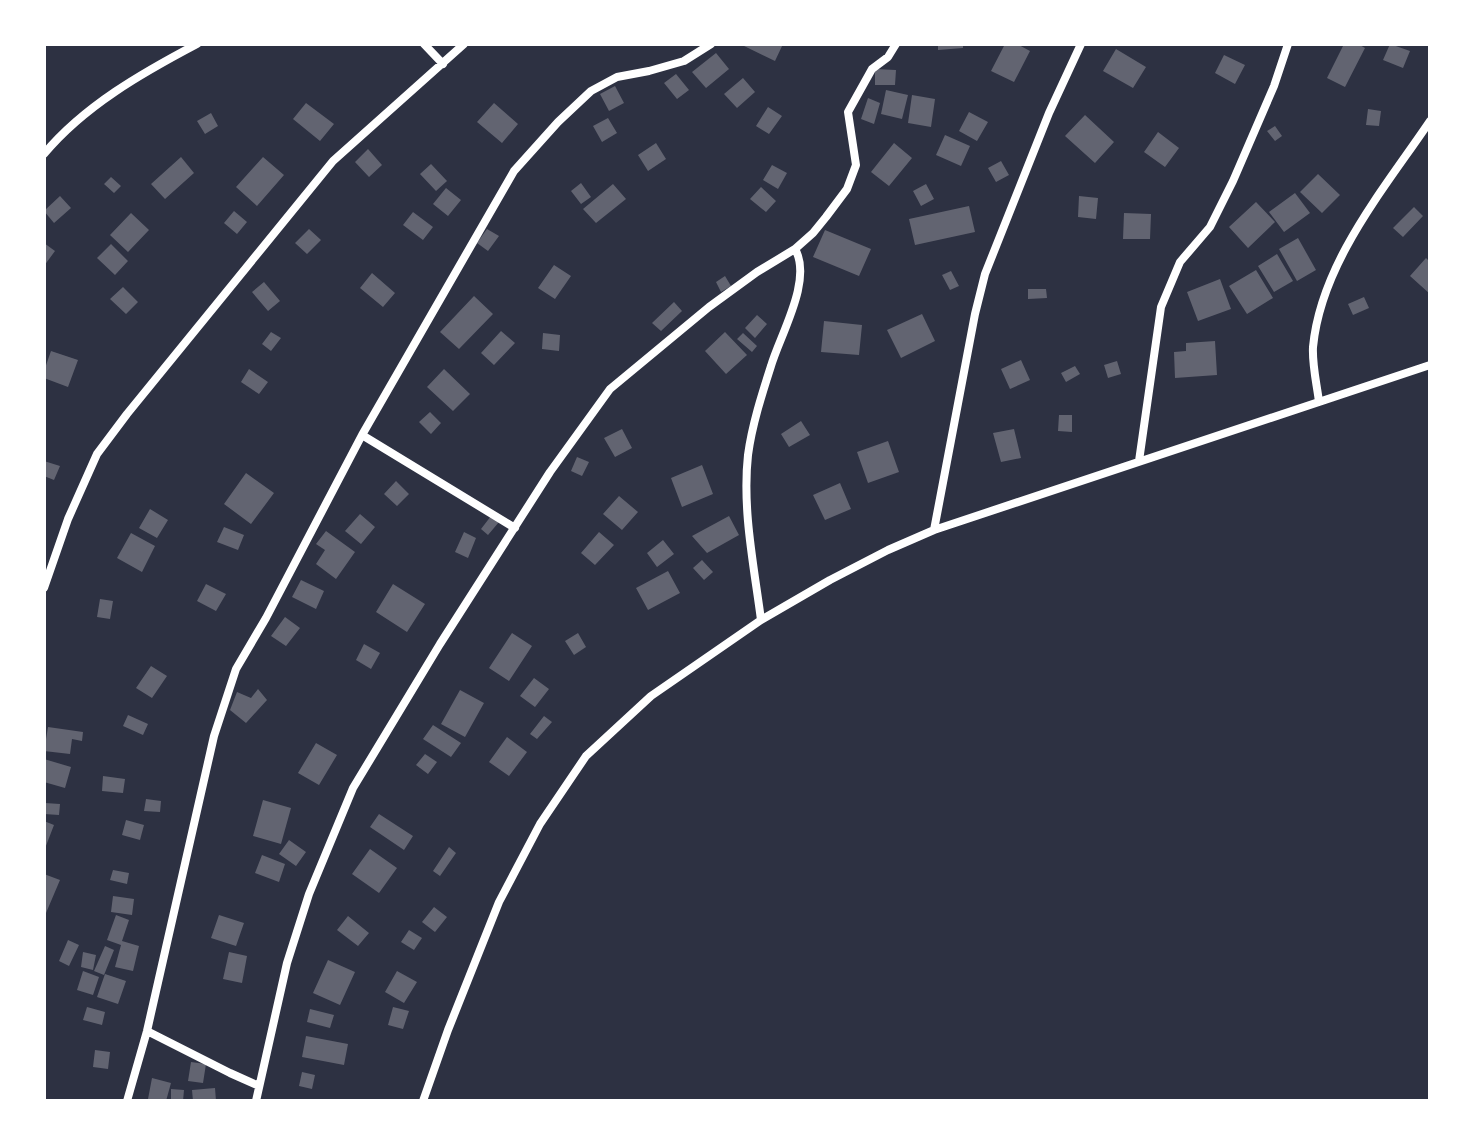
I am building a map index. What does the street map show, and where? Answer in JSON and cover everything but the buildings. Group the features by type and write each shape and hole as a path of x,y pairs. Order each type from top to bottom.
{"street":[{"path":"44,154 83,116 128,82 197,44"},
{"path":"424,44 443,64"},
{"path":"44,588 68,519 97,454 127,414 333,161 464,44"},
{"path":"127,1101 147,1031 214,736 236,669 362,435 514,171 591,91 617,77 684,61 711,44"},
{"path":"256,1101 287,963 309,894 353,788 440,644 567,446 610,389 709,307 795,249 813,233 847,189 856,165 848,112 872,69 888,57 896,44"},
{"path":"934,530 985,274 1049,113 1081,44"},
{"path":"1139,461 1161,307 1180,262 1210,227 1233,181 1274,86 1288,44"},
{"path":"1319,402 1313,349 1334,270 1360,224 1430,121"},
{"path":"761,620 747,507 748,454 771,363 791,314 798,286 800,257 795,249"},
{"path":"423,1101 499,902 540,824 586,756 651,696 761,620 853,568 934,530 1430,365"},
{"path":"362,435 515,528"},
{"path":"147,1031 259,1086"}]}
